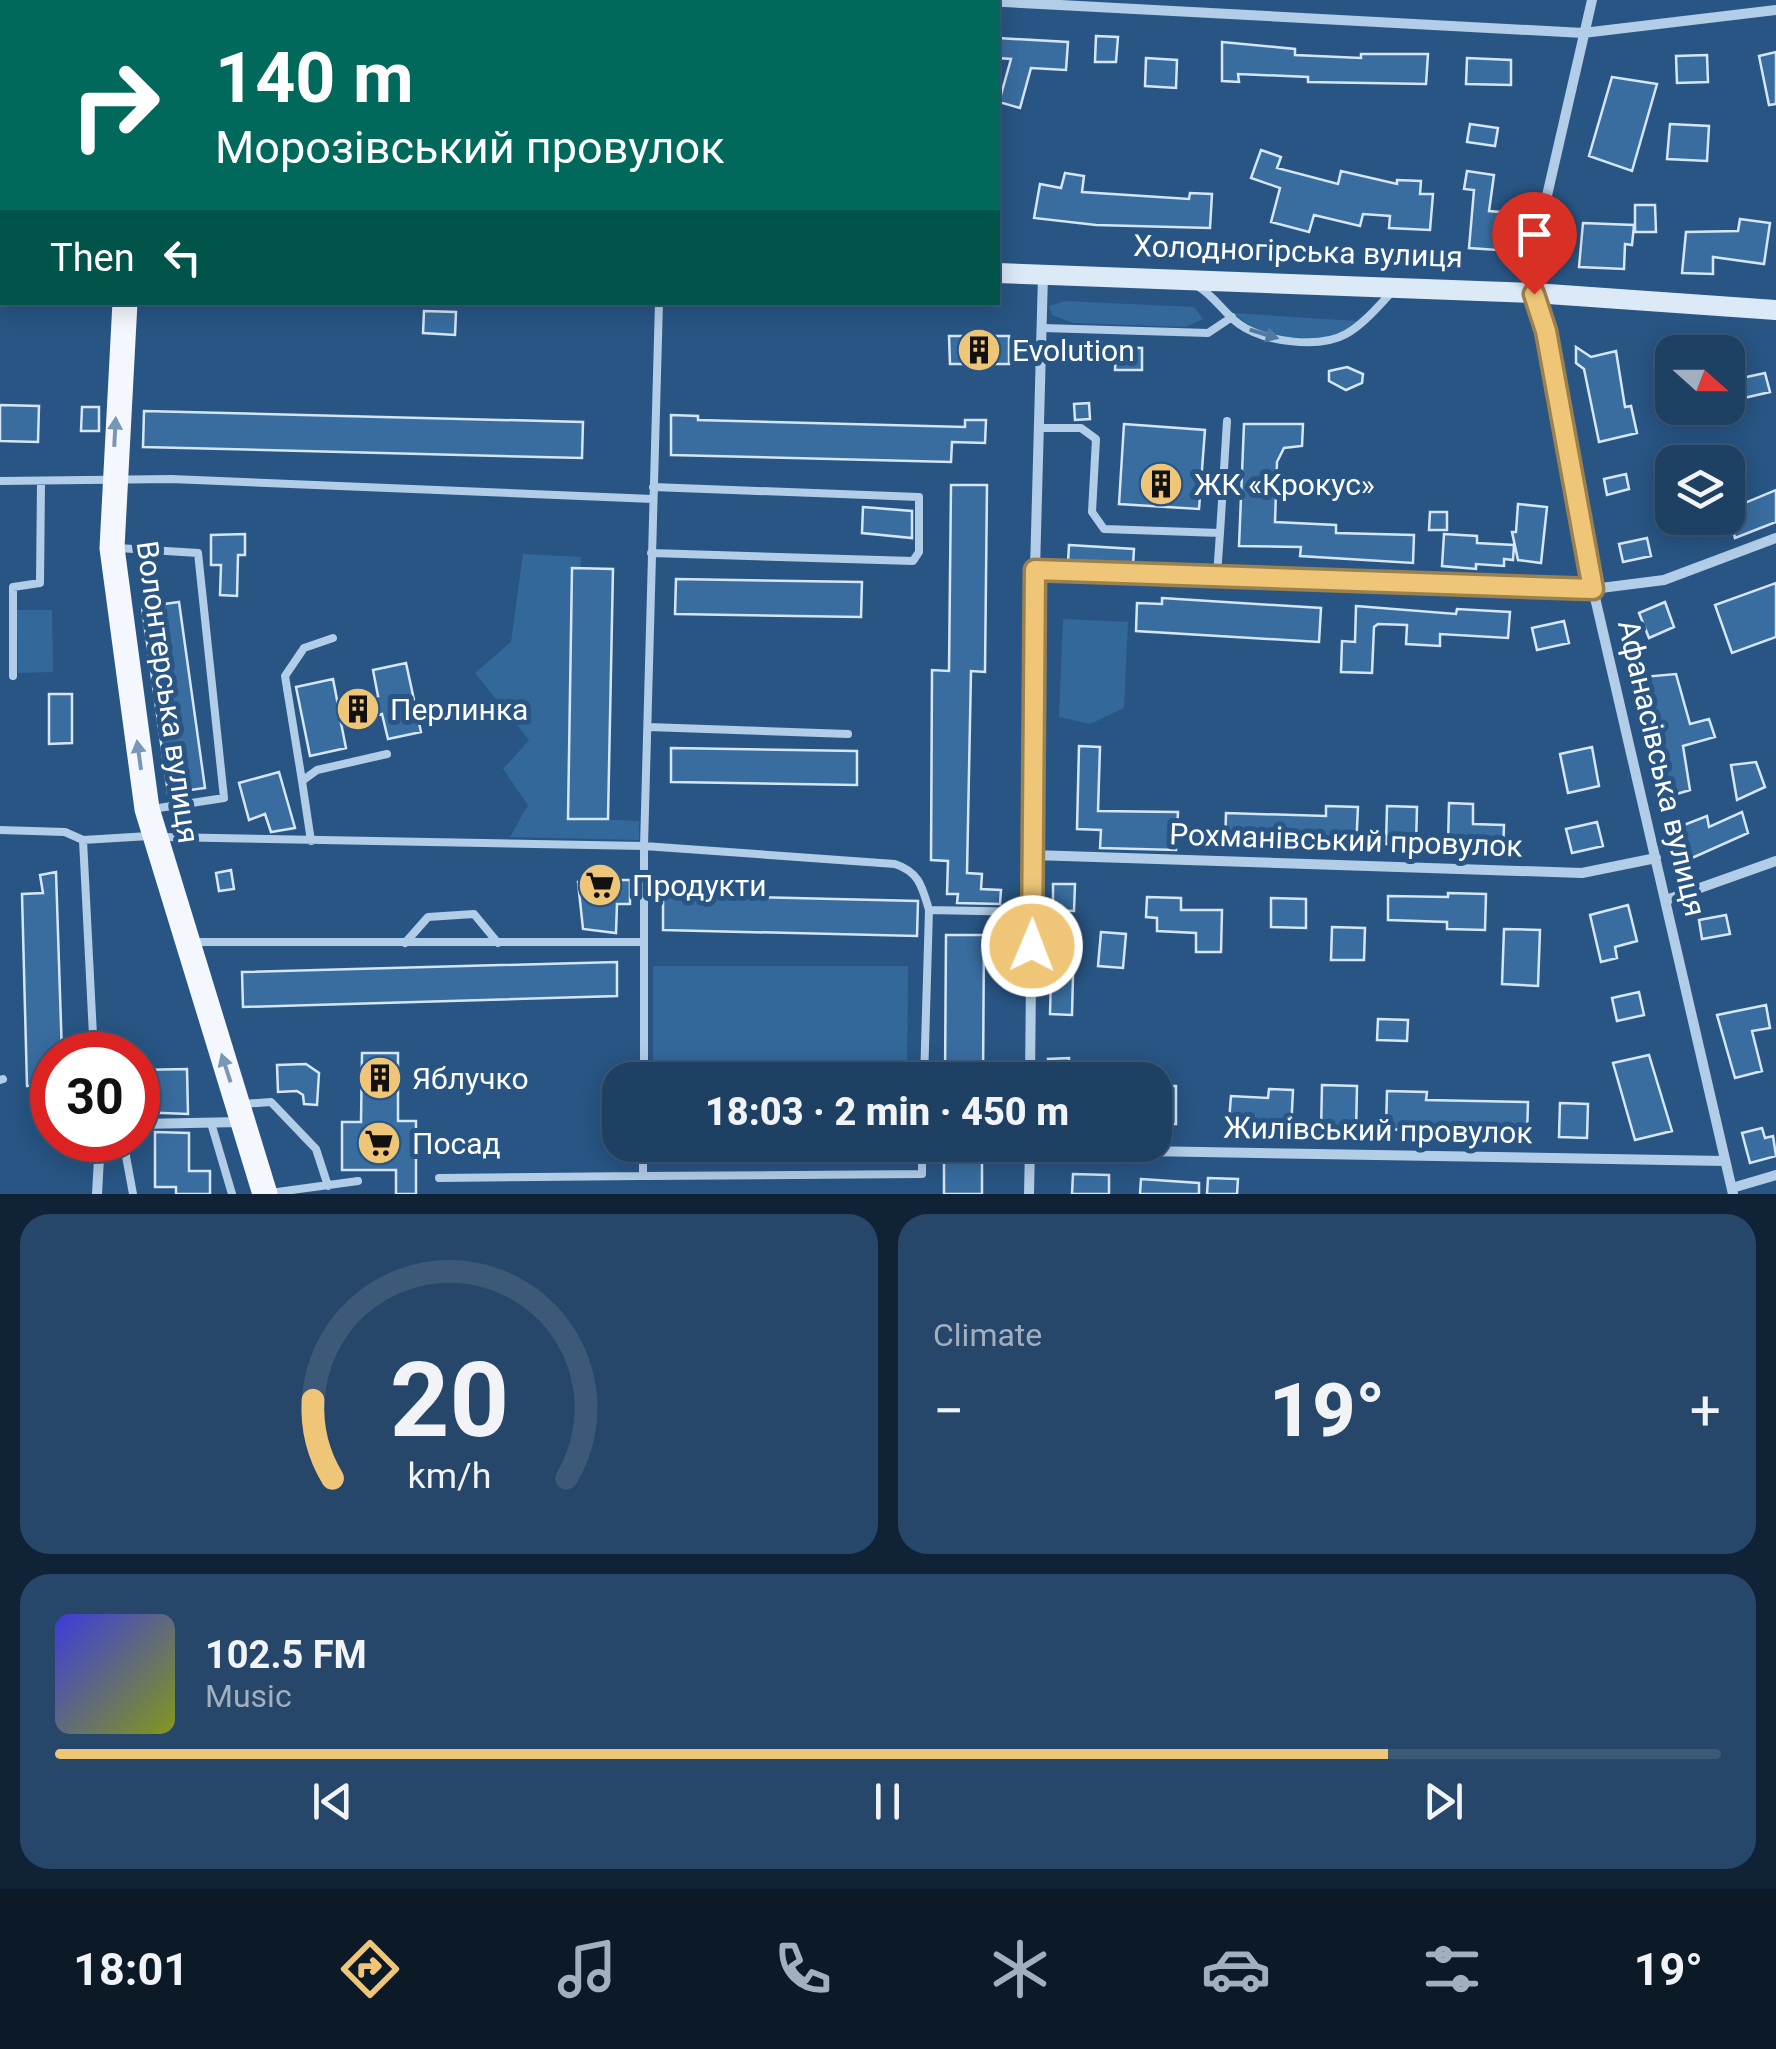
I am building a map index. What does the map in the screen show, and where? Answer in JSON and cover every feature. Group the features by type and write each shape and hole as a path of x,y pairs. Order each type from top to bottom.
{"main road":[{"name":"Холодногірська вулиця","path":"1000,273 1534,294 1776,310"},
{"name":"Волонтерська вулиця","path":"125,305 112,548 147,809 152,836 265,1194"}],"street":[{"name":"Афанасівська вулиця","path":"1592,0 1537,239 1534,294 1546,331 1593,589 1733,1191"},
{"path":"1000,2 1584,33 1776,10"},
{"path":"1030,1062 1035,570 1043,274"},
{"path":"1035,570 1593,589 1664,580 1776,538"},
{"name":"Рохманівський провулок","path":"1033,856 1582,873 1656,858"},
{"path":"1668,899 1776,861"},
{"path":"160,1123 210,1122 240,1113"},
{"name":"Жилівський провулок","path":"1172,1150 1725,1161"},
{"path":"97,1194 99,1162"},
{"path":"1029,1194 1030,1162"},
{"path":"1733,1191 1776,1175"}],"lane":[{"path":"1186,279 1217,298 1232,317 1261,336 1336,339 1352,331 1397,288"},
{"path":"644,1062 644,846 659,305"},
{"path":"1043,328 1208,333 1232,317"},
{"path":"1216,576 1227,420"},
{"path":"1039,428 1081,428 1096,439 1092,512 1104,528 1220,533"},
{"path":"0,481 113,483 171,479 653,498"},
{"path":"12,676 13,588 40,583 41,482"},
{"path":"651,553 914,561 919,552 919,496 653,487"},
{"path":"112,548 198,553 224,798 147,809"},
{"path":"311,842 285,676 304,648 333,638"},
{"path":"648,726 848,734"},
{"path":"302,781 317,770 387,754"},
{"path":"0,830 66,832 83,840 152,836 644,846 895,864 912,870 920,880 928,910 924,1062"},
{"path":"83,840 93,1032"},
{"path":"928,910 1032,912"},
{"path":"406,942 428,917 474,914 498,943"},
{"path":"185,942 644,942"},
{"path":"240,1113 271,1102 316,1149 328,1186"},
{"path":"210,1122 232,1194"},
{"path":"127,1162 133,1194"},
{"path":"642,1162 642,1176"},
{"path":"439,1178 922,1174 922,1162"},
{"path":"265,1194 358,1182"}],"shaded area":[{"path":"1065,301 1194,307 1203,319 1186,327 1073,323 1052,315 1049,306"},
{"path":"1233,313 1357,321 1334,339 1264,336"},
{"path":"523,554 581,557 568,818 639,821 639,840 510,837 528,805 503,769 529,740 475,673 511,642"},
{"path":"17,610 52,610 53,672 18,673"},
{"path":"1063,619 1128,622 1124,708 1090,724 1059,717"},
{"path":"653,966 908,966 907,1062 653,1062"}],"building":[{"path":"1096,36 1118,37 1116,62 1095,62"},
{"path":"1000,38 1068,42 1066,70 1031,68 1020,108 1000,102 1011,59 1000,58"},
{"path":"1222,42 1295,49 1295,55 1361,58 1361,54 1428,54 1426,84 1308,82 1308,77 1238,74 1239,82 1222,81"},
{"path":"1776,52 1776,104 1769,105 1759,56"},
{"path":"1707,55 1708,82 1677,83 1676,56"},
{"path":"1146,58 1177,60 1176,88 1145,86"},
{"path":"1467,58 1511,60 1511,85 1466,84"},
{"path":"1612,77 1657,84 1632,171 1589,156"},
{"path":"1470,124 1498,128 1495,146 1467,142"},
{"path":"1670,124 1709,126 1707,161 1667,159"},
{"path":"1261,150 1281,157 1277,168 1338,184 1341,171 1397,184 1397,180 1421,181 1420,194 1433,194 1430,230 1389,228 1390,216 1363,214 1360,226 1314,215 1309,232 1271,222 1280,188 1251,178"},
{"path":"1467,171 1494,175 1489,211 1500,212 1497,250 1469,248 1474,190 1464,189"},
{"path":"1065,173 1084,176 1082,192 1189,199 1190,193 1212,194 1210,228 1096,225 1034,218 1040,184 1061,188"},
{"path":"1635,205 1655,205 1656,232 1635,232"},
{"path":"1740,219 1770,223 1764,264 1713,257 1713,274 1682,273 1686,232 1738,231"},
{"path":"1583,223 1634,225 1632,245 1625,244 1624,269 1579,267"},
{"path":"424,311 456,312 455,335 423,333"},
{"name":"Evolution","path":"949,336 1009,336 1009,364 950,364"},
{"path":"1116,347 1142,348 1142,370 1115,370"},
{"path":"1576,347 1591,357 1616,351 1625,407 1631,406 1637,433 1599,442 1584,369 1576,363"},
{"path":"1347,367 1363,374 1362,383 1346,390 1329,381 1329,371"},
{"path":"1765,373 1770,392 1745,398 1745,377"},
{"path":"1089,403 1090,419 1075,420 1074,404"},
{"path":"0,405 39,406 38,442 0,441"},
{"path":"82,407 99,407 99,431 81,431"},
{"path":"144,411 583,422 582,458 143,447"},
{"path":"671,415 698,416 698,420 965,427 965,420 986,420 985,443 952,442 951,462 671,455"},
{"name":"ЖК «Крокус»","path":"1124,424 1205,430 1199,509 1119,504"},
{"path":"1244,424 1303,424 1302,446 1284,448 1277,462 1275,522 1336,525 1336,533 1414,535 1413,563 1300,556 1301,547 1239,546"},
{"path":"1626,474 1629,489 1607,495 1604,479"},
{"path":"951,485 987,485 985,672 971,671 967,873 982,874 981,889 1001,890 1000,904 957,903 958,894 947,894 948,861 931,860 932,670 949,671"},
{"path":"1776,490 1776,522 1745,534 1745,503"},
{"path":"1518,504 1547,507 1541,563 1518,560 1512,532 1516,532"},
{"path":"863,507 912,511 912,538 862,533"},
{"path":"1430,512 1447,512 1447,530 1429,530"},
{"path":"245,534 245,555 238,555 237,596 220,595 221,565 211,565 211,535"},
{"path":"1444,534 1477,536 1477,543 1514,545 1513,560 1504,559 1504,566 1476,564 1476,569 1442,566"},
{"path":"1647,538 1651,556 1623,562 1619,544"},
{"path":"1069,545 1134,549 1133,565 1068,562"},
{"path":"572,568 613,569 608,819 568,819"},
{"path":"676,579 862,582 861,617 675,614"},
{"path":"1776,583 1776,637 1732,653 1715,605"},
{"path":"1162,598 1321,608 1319,642 1136,631 1137,603 1162,604"},
{"path":"179,602 205,788 168,793 142,607"},
{"path":"1665,602 1674,627 1649,638 1639,613"},
{"path":"1356,606 1456,614 1457,609 1510,612 1508,638 1440,634 1440,646 1406,644 1407,625 1378,624 1374,627 1372,673 1341,672 1342,641 1355,642"},
{"path":"1564,621 1569,643 1537,650 1532,628"},
{"name":"Перлинка","path":"406,663 421,732 388,739 382,714 341,723 346,748 310,756 296,687 333,679 338,705 378,696 373,670"},
{"path":"1676,674 1690,724 1709,719 1715,737 1683,746 1690,790 1667,797 1645,702 1651,701 1642,677"},
{"path":"49,694 72,694 72,743 49,744"},
{"path":"1079,746 1100,747 1098,811 1178,812 1176,850 1100,848 1101,830 1077,829"},
{"path":"1592,747 1599,786 1568,793 1560,754"},
{"path":"671,748 857,751 857,785 671,782"},
{"path":"1756,762 1765,787 1737,800 1731,765"},
{"path":"279,772 295,828 271,832 265,814 249,820 239,783"},
{"path":"1449,803 1473,804 1473,824 1504,825 1503,854 1482,853 1483,846 1448,845"},
{"path":"1326,806 1358,807 1356,848 1225,846 1226,813 1326,816"},
{"path":"1387,806 1417,807 1416,845 1386,844"},
{"path":"1742,812 1748,833 1683,862 1671,830 1707,816 1709,827"},
{"path":"1597,822 1603,846 1572,853 1566,829"},
{"path":"231,870 234,889 219,891 216,873"},
{"path":"56,872 61,1032 30,1032 27,1086 22,894 43,893 40,875"},
{"path":"630,880 630,904 617,904 616,933 583,929 578,882"},
{"path":"1053,884 1075,884 1074,911 1053,910"},
{"path":"1448,893 1486,894 1485,930 1447,929 1447,922 1388,920 1388,896 1448,897"},
{"path":"663,895 918,901 917,936 663,930"},
{"path":"1147,897 1181,898 1181,910 1222,910 1221,952 1196,952 1196,933 1157,931 1157,918 1146,917"},
{"path":"1271,898 1306,899 1306,928 1271,927"},
{"path":"1628,905 1637,941 1615,947 1617,958 1601,962 1590,915"},
{"path":"1726,915 1730,934 1702,939 1699,920"},
{"path":"1332,927 1365,928 1364,960 1331,960"},
{"path":"1504,929 1540,930 1538,986 1502,984"},
{"path":"1101,932 1126,934 1123,968 1098,966"},
{"path":"946,935 984,935 983,1062 945,1062"},
{"path":"1052,936 1074,936 1072,1015 1050,1014"},
{"path":"617,962 617,996 243,1007 242,972"},
{"path":"1639,992 1644,1015 1617,1021 1612,998"},
{"path":"1766,1005 1770,1028 1752,1031 1762,1071 1735,1078 1717,1015"},
{"path":"1378,1019 1408,1020 1407,1041 1377,1040"},
{"path":"362,1053 398,1053 398,1121 416,1121 416,1194 396,1194 396,1170 342,1170 342,1122 361,1122"},
{"path":"1649,1055 1672,1131 1635,1140 1613,1063"},
{"path":"1069,1058 1069,1062 1048,1062"},
{"path":"306,1064 319,1073 317,1105 304,1104 303,1095 297,1091 278,1092 277,1065"},
{"path":"187,1069 188,1114 160,1113 160,1070"},
{"path":"1322,1085 1357,1086 1356,1133 1321,1132"},
{"path":"1172,1086 1176,1086 1176,1124 1172,1124"},
{"path":"1269,1089 1293,1090 1291,1130 1238,1127 1238,1121 1229,1121 1231,1096 1268,1098"},
{"path":"1387,1091 1427,1092 1426,1100 1528,1102 1527,1136 1386,1129"},
{"path":"1560,1103 1588,1104 1587,1138 1559,1137"},
{"path":"1762,1128 1765,1138 1773,1136 1776,1156 1750,1163 1742,1133"},
{"path":"160,1132 189,1133 189,1171 210,1171 210,1194 176,1194 176,1187 155,1187"},
{"path":"944,1162 982,1162 982,1194 944,1194"},
{"path":"1073,1174 1109,1175 1109,1194 1072,1194"},
{"path":"1208,1178 1238,1179 1237,1194 1207,1194"},
{"path":"1141,1179 1199,1183 1199,1194 1140,1194"}],"place":[{"name":"Evolution","path":"979,350"},
{"name":"ЖК «Крокус»","path":"1161,484"},
{"name":"Перлинка","path":"358,709"},
{"name":"Продукти","path":"600,885"},
{"name":"Яблучко","path":"380,1078"},
{"name":"Посад","path":"379,1143"}],"route":[{"path":"1032,946 1035,570 1565,585 1593,589 1546,331 1534,294"}]}
